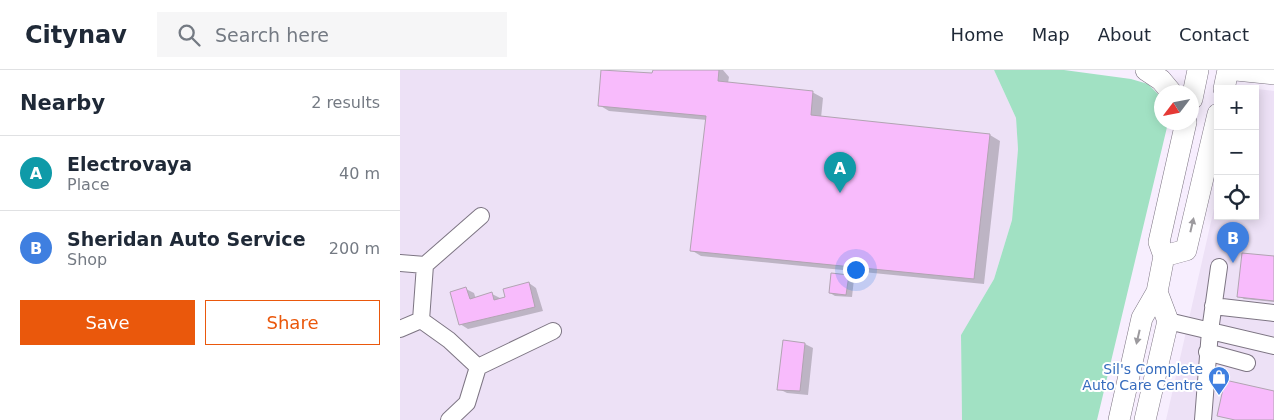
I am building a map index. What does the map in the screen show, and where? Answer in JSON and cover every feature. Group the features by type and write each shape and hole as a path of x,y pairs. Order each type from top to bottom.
{"main road":[{"path":"1146,70 1165,85"},
{"path":"1195,85 1198,70"},
{"path":"1225,85 1228,70"},
{"path":"1236,70 1274,74"},
{"path":"1173,180 1180,130"},
{"path":"1119,420 1142,318 1157,292 1164,256 1159,242 1184,130"},
{"path":"1164,256 1186,250 1214,130"},
{"path":"1145,420 1168,321 1157,292"}],"lane":[{"path":"400,264 425,265 481,216"},
{"path":"421,320 425,265"},
{"path":"1203,420 1207,352 1220,267"},
{"path":"1213,306 1274,313"},
{"path":"400,329 421,320"},
{"path":"421,320 449,340 478,367"},
{"path":"1168,321 1274,346"},
{"path":"449,420 467,403 478,367 553,331"},
{"path":"1207,352 1247,363"}],"shaded area":[{"path":"400,70 994,70 1016,118 1018,149 1012,220 994,279 961,335 962,420 400,420"},
{"path":"1259,89 1274,91 1274,420 1166,420 1214,209 1214,220 1259,220"}],"green space":[{"path":"994,70 1064,70 1131,79 1148,84 1154,90 1154,130 1166,130 1097,420 962,420 961,335 994,279 1012,220 1018,149 1016,118"}],"building":[{"path":"601,70 652,73 653,70 719,70 718,81 813,91 811,115 990,134 974,279 690,251 706,116 598,106"},
{"path":"1242,253 1274,256 1274,301 1237,297"},
{"path":"831,273 849,275 846,295 829,293"},
{"path":"529,282 535,307 459,325 450,292 466,287 470,299 492,292 494,300 505,297 503,289"},
{"path":"783,340 805,343 800,391 777,390"},
{"path":"1225,380 1274,391 1274,420 1235,420 1217,416"}],"place":[{"name":"Electrovaya","path":"840,193"},
{"name":"Sheridan Auto Service","path":"1233,263"},
{"name":"Sil's Complete Auto Care Centre","path":"1219,396"}]}
